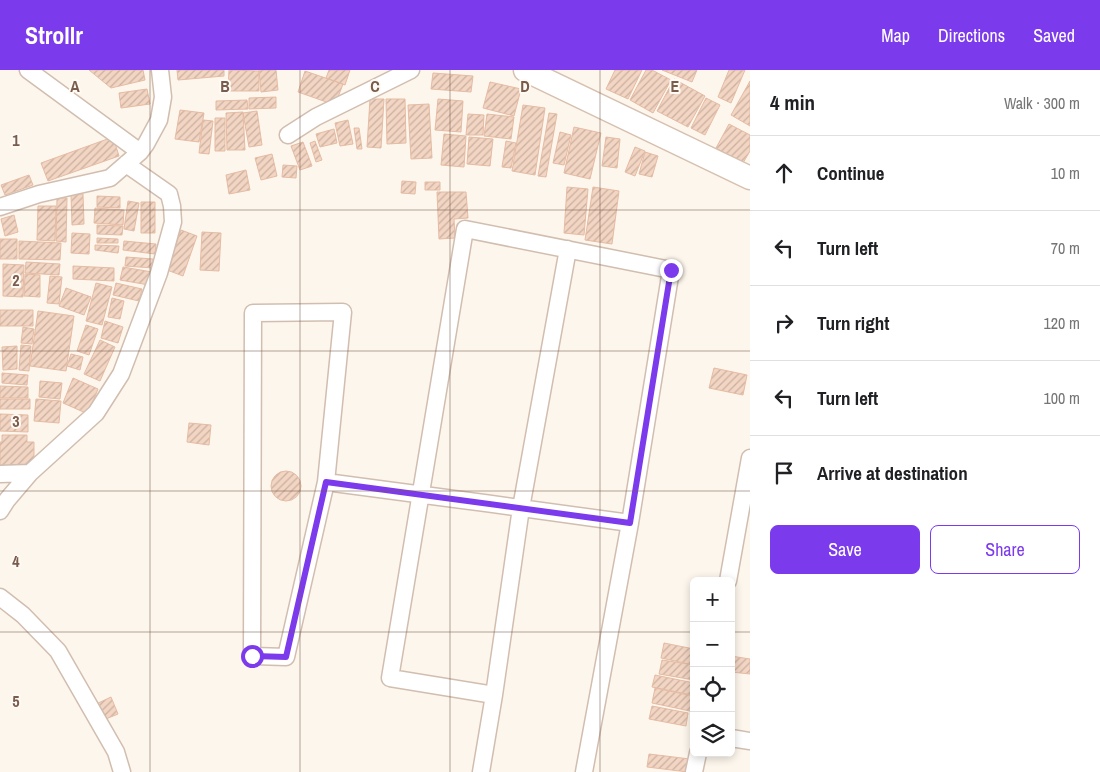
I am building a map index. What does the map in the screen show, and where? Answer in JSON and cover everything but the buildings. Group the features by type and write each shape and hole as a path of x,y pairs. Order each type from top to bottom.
{"main road":[{"path":"525,70 750,178"}],"street":[{"path":"28,70 143,148"},
{"path":"0,207 39,194 110,178 143,148 159,120 163,97 160,70"},
{"path":"288,135 316,117 411,70"},
{"path":"0,511 30,473 96,413 121,374 159,273 173,222 169,194 126,164"},
{"path":"494,695 390,678 466,229 671,270 630,523 584,772"},
{"path":"482,772 521,508 568,249"},
{"path":"343,312 326,482 286,657 252,656 253,313 343,312"},
{"path":"729,577 750,458"},
{"path":"0,474 30,473"},
{"path":"326,482 630,523"},
{"path":"0,597 23,615 58,651 116,752 122,772"},
{"path":"735,739 750,741"},
{"path":"694,772 697,757"}],"route":[{"path":"252,656 286,657 326,482 630,523 671,270"}]}
